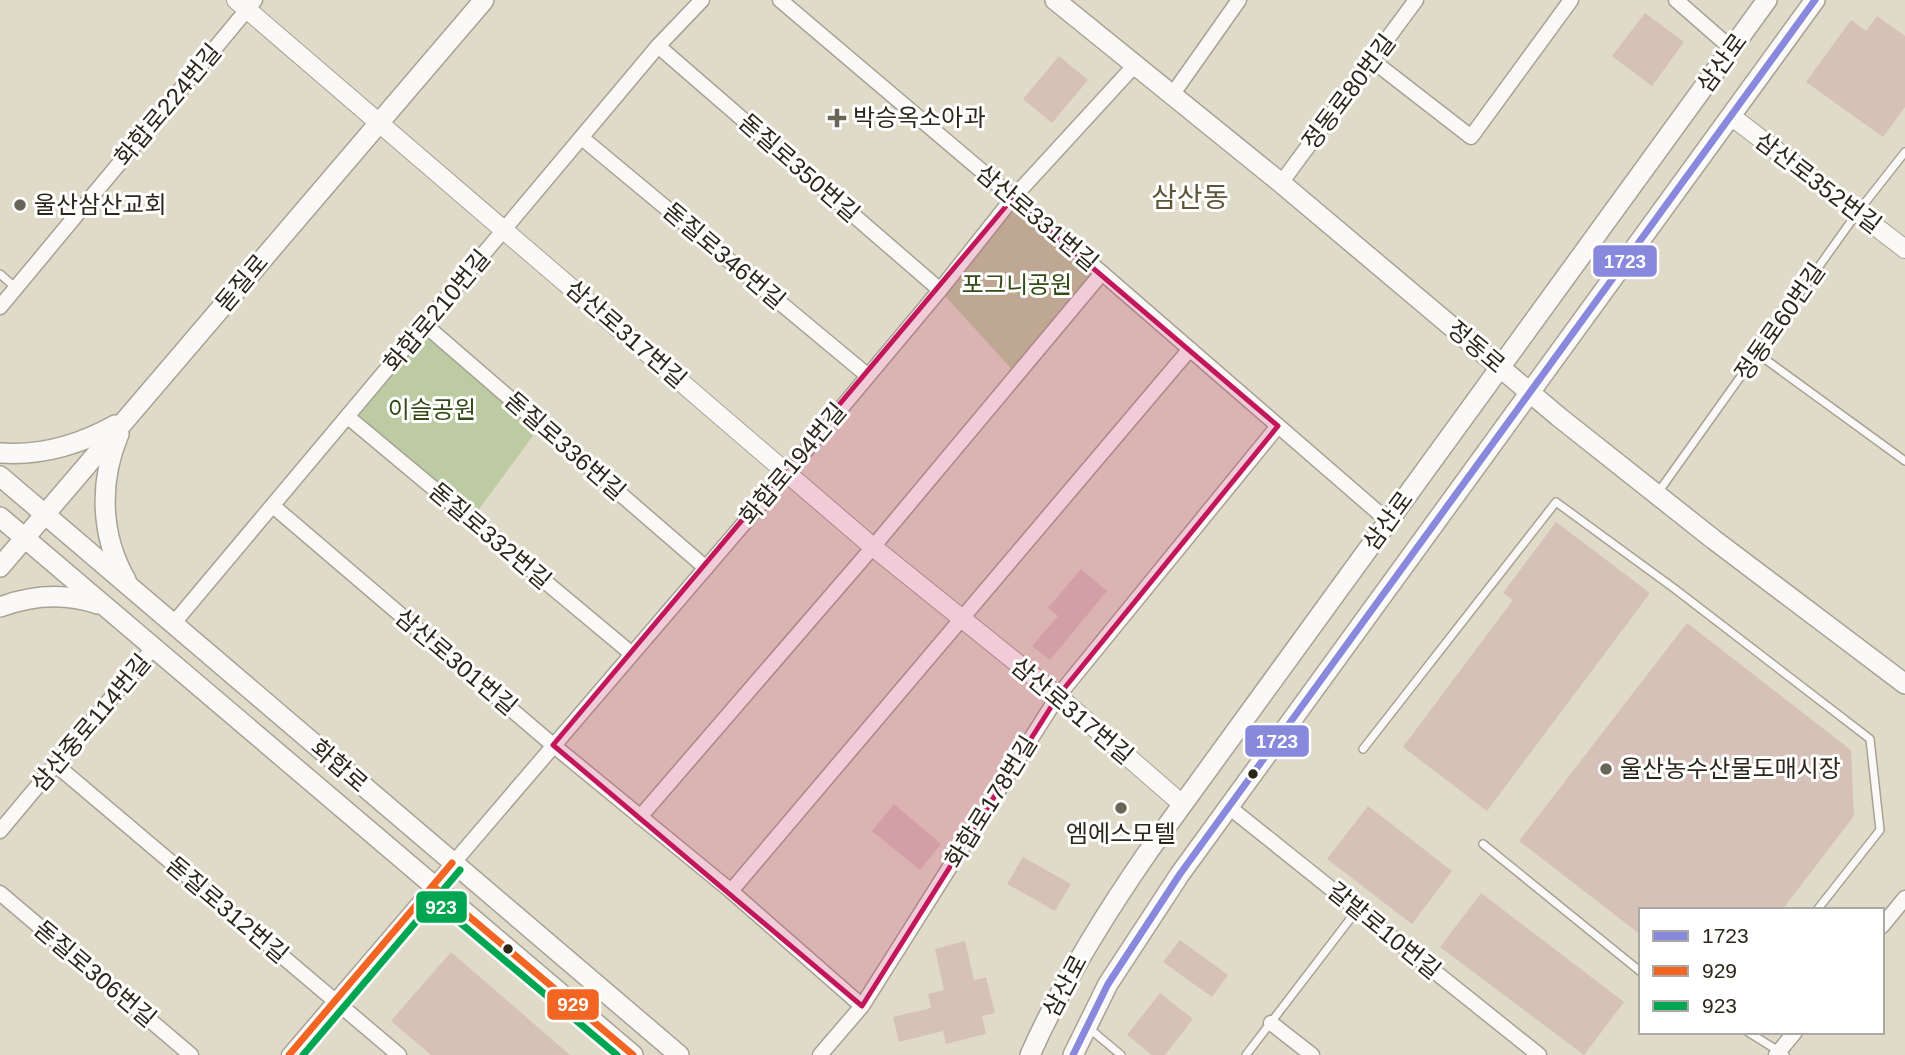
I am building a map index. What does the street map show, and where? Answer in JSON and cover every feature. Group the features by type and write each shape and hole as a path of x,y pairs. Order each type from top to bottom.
{"main road":[{"name":"돋질로","path":"0,567 484,0"},
{"name":"정동로","path":"1055,0 1281,183 1530,393 1656,495 1905,684"},
{"name":"삼산로","path":"1030,1055 1048,1014 1104,916 1182,804 1768,0"},
{"name":"삼산로","path":"1073,1055 1108,984 1143,927 1815,0"},
{"path":"0,453 29,454 67,446 100,434 130,414"},
{"path":"130,414 112,452 107,471 105,507 116,560 132,589"},
{"name":"화합로","path":"0,476 679,1055"},
{"name":"화합로","path":"0,517 633,1055"},
{"path":"111,611 95,590 97,578 109,575 132,589"},
{"path":"0,607 26,599 56,596 84,600 111,611"}],"street":[{"name":"화합로210번길","path":"173,624 658,46 702,0"},
{"name":"삼산로331번길","path":"780,0 1102,273 1388,521"},
{"path":"1172,95 1239,0"},
{"name":"정동로80번길","path":"1281,183 1416,0"},
{"path":"1373,61 1471,137 1571,0"},
{"path":"1676,0 1732,49"},
{"name":"삼산로317번길","path":"246,3 379,122 786,473 1058,696 1182,804"},
{"name":"화합로224번길","path":"0,307 246,3"},
{"name":"돋질로350번길","path":"658,46 940,290"},
{"name":"화합로194번길","path":"289,1055 706,568 940,290 1012,199 1134,66"},
{"name":"삼산로352번길","path":"1731,116 1905,249"},
{"name":"돋질로346번길","path":"582,138 867,375"},
{"path":"640,817 873,547 1102,273"},
{"name":"돋질로336번길","path":"425,325 706,568"},
{"path":"731,891 1190,349"},
{"name":"돋질로332번길","path":"348,417 632,654"},
{"name":"화합로178번길","path":"820,1055 862,1006 1058,696 1278,426"},
{"name":"삼산로301번길","path":"273,506 553,745 731,891 862,1006"},
{"name":"삼산중로114번길","path":"0,831 154,647"},
{"name":"돋질로312번길","path":"56,765 398,1055"},
{"name":"갈밭로10번길","path":"1229,807 1539,1055"},
{"name":"돋질로306번길","path":"0,894 191,1055"},
{"path":"1884,924 1905,898"},
{"path":"1271,1023 1312,1055"},
{"path":"1780,1054 1794,1034"}],"lane":[{"name":"정동로60번길","path":"1656,495 1857,213 1905,152"},
{"path":"0,274 16,288"},
{"path":"1758,354 1905,461"},
{"path":"1363,749 1556,502 1675,589 1870,739 1880,830 1819,908"},
{"path":"1483,844 1639,970"},
{"path":"1246,1055 1357,910"},
{"path":"1086,1026 1121,1055"},
{"path":"1751,1034 1780,1054"}],"highlighted area":[{"path":"1012,199 1278,426 1058,696 862,1006 553,745"}],"green space":[{"name":"포그니공원","path":"1012,199 1102,273 1017,375 940,290"},
{"name":"이슬공원","path":"425,325 541,425 471,520 348,417"}],"building":[{"path":"1645,13 1684,42 1652,86 1612,56"},
{"path":"1877,16 1905,36 1905,107 1883,137 1806,82 1851,20 1866,31"},
{"path":"1059,56 1088,80 1052,123 1023,99"},
{"path":"1556,522 1650,593 1487,811 1403,747 1513,600 1503,593"},
{"path":"1081,569 1107,591 1050,660 1032,646 1058,616 1048,608"},
{"path":"1687,623 1851,750 1854,816 1784,908 1639,908 1639,933 1519,841"},
{"path":"894,804 941,844 920,870 872,831"},
{"path":"1368,806 1452,871 1412,924 1327,859"},
{"path":"1023,857 1071,884 1055,911 1007,884"},
{"path":"1481,893 1624,1002 1584,1055 1440,947"},
{"path":"1180,940 1228,975 1212,997 1163,962"},
{"path":"965,941 974,980 986,977 995,1013 982,1016 986,1034 946,1044 943,1031 899,1042 893,1017 931,1008 928,994 944,990 935,949"},
{"path":"451,952 570,1055 431,1055 391,1021"},
{"path":"1160,993 1193,1019 1165,1055 1152,1055 1127,1035"}],"transit line":[{"name":"1723","path":"1073,1055 1108,984 1180,874 1815,0"},
{"name":"929","path":"289,1055 452,863"},
{"name":"923","path":"303,1055 460,870"},
{"name":"929","path":"433,886 633,1055"},
{"name":"923","path":"426,894 617,1055"}],"place":[{"name":"박승옥소아과","path":"837,118"},
{"name":"울산삼산교회","path":"20,205"},
{"name":"울산농수산물도매시장","path":"1606,769"},
{"name":"엠에스모텔","path":"1121,808"}],"district":[{"name":"삼산동","path":"1190,197"}]}
